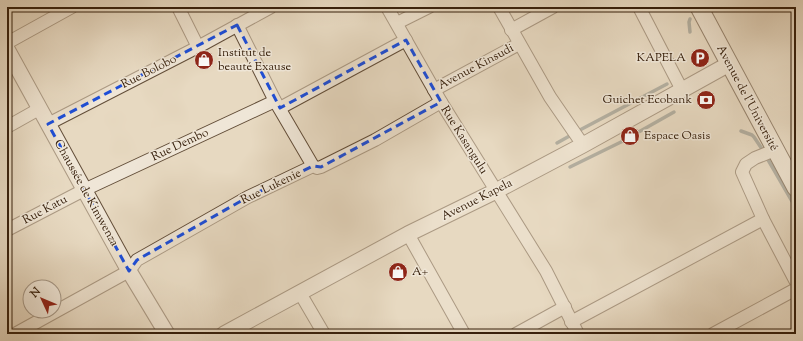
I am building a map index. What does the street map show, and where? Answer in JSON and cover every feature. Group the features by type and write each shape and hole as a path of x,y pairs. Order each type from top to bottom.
{"main road":[{"name":"Avenue de l’Université","path":"699,7 796,188"},
{"path":"775,150 796,164"}],"street":[{"path":"7,43 72,7"},
{"path":"178,7 198,47"},
{"name":"Rue Bolobo","path":"48,124 198,47 270,7"},
{"name":"Rue Kasangulu","path":"387,7 441,102 546,271 578,334"},
{"path":"397,23 429,7"},
{"path":"499,7 550,97 584,145"},
{"name":"Avenue Kinsudi","path":"511,30 554,7"},
{"path":"639,7 682,90"},
{"path":"237,25 278,105 313,166"},
{"name":"Rue Dembo","path":"84,190 278,105 406,40"},
{"name":"Avenue Kinsudi","path":"434,90 519,44"},
{"name":"Chaussée de Kimwenza","path":"7,50 129,271 168,334"},
{"name":"Avenue Kapela","path":"224,334 408,234 496,191 584,145 729,64"},
{"name":"Rue Lukenie","path":"14,334 129,271 137,260 248,197 313,166 317,168 321,167 375,140 441,102"},
{"path":"7,127 39,109"},
{"path":"775,150 755,158 746,164 742,172 763,219 796,282"},
{"name":"Rue Katu","path":"7,230 84,190"},
{"path":"572,322 763,219"},
{"path":"408,234 464,334"},
{"path":"713,334 796,289"},
{"path":"300,293 324,334"},
{"path":"516,334 565,307"}],"highlighted area":[{"path":"237,25 280,108 406,40 441,102 321,167 313,166 248,197 137,260 129,271 48,124"}],"waterway":[{"path":"690,19 690,32"},
{"path":"578,131 667,84"},
{"path":"570,167 621,142 674,112"},
{"path":"741,131 752,135 764,152"},
{"path":"557,143 573,134"},
{"path":"767,158 796,208"}],"place":[{"name":"KAPELA","path":"700,58"},
{"name":"Institut de beauté Exause","path":"204,60"},
{"name":"Guichet Ecobank","path":"706,100"},
{"name":"Espace Oasis","path":"630,136"},
{"name":"A+","path":"398,272"}]}
